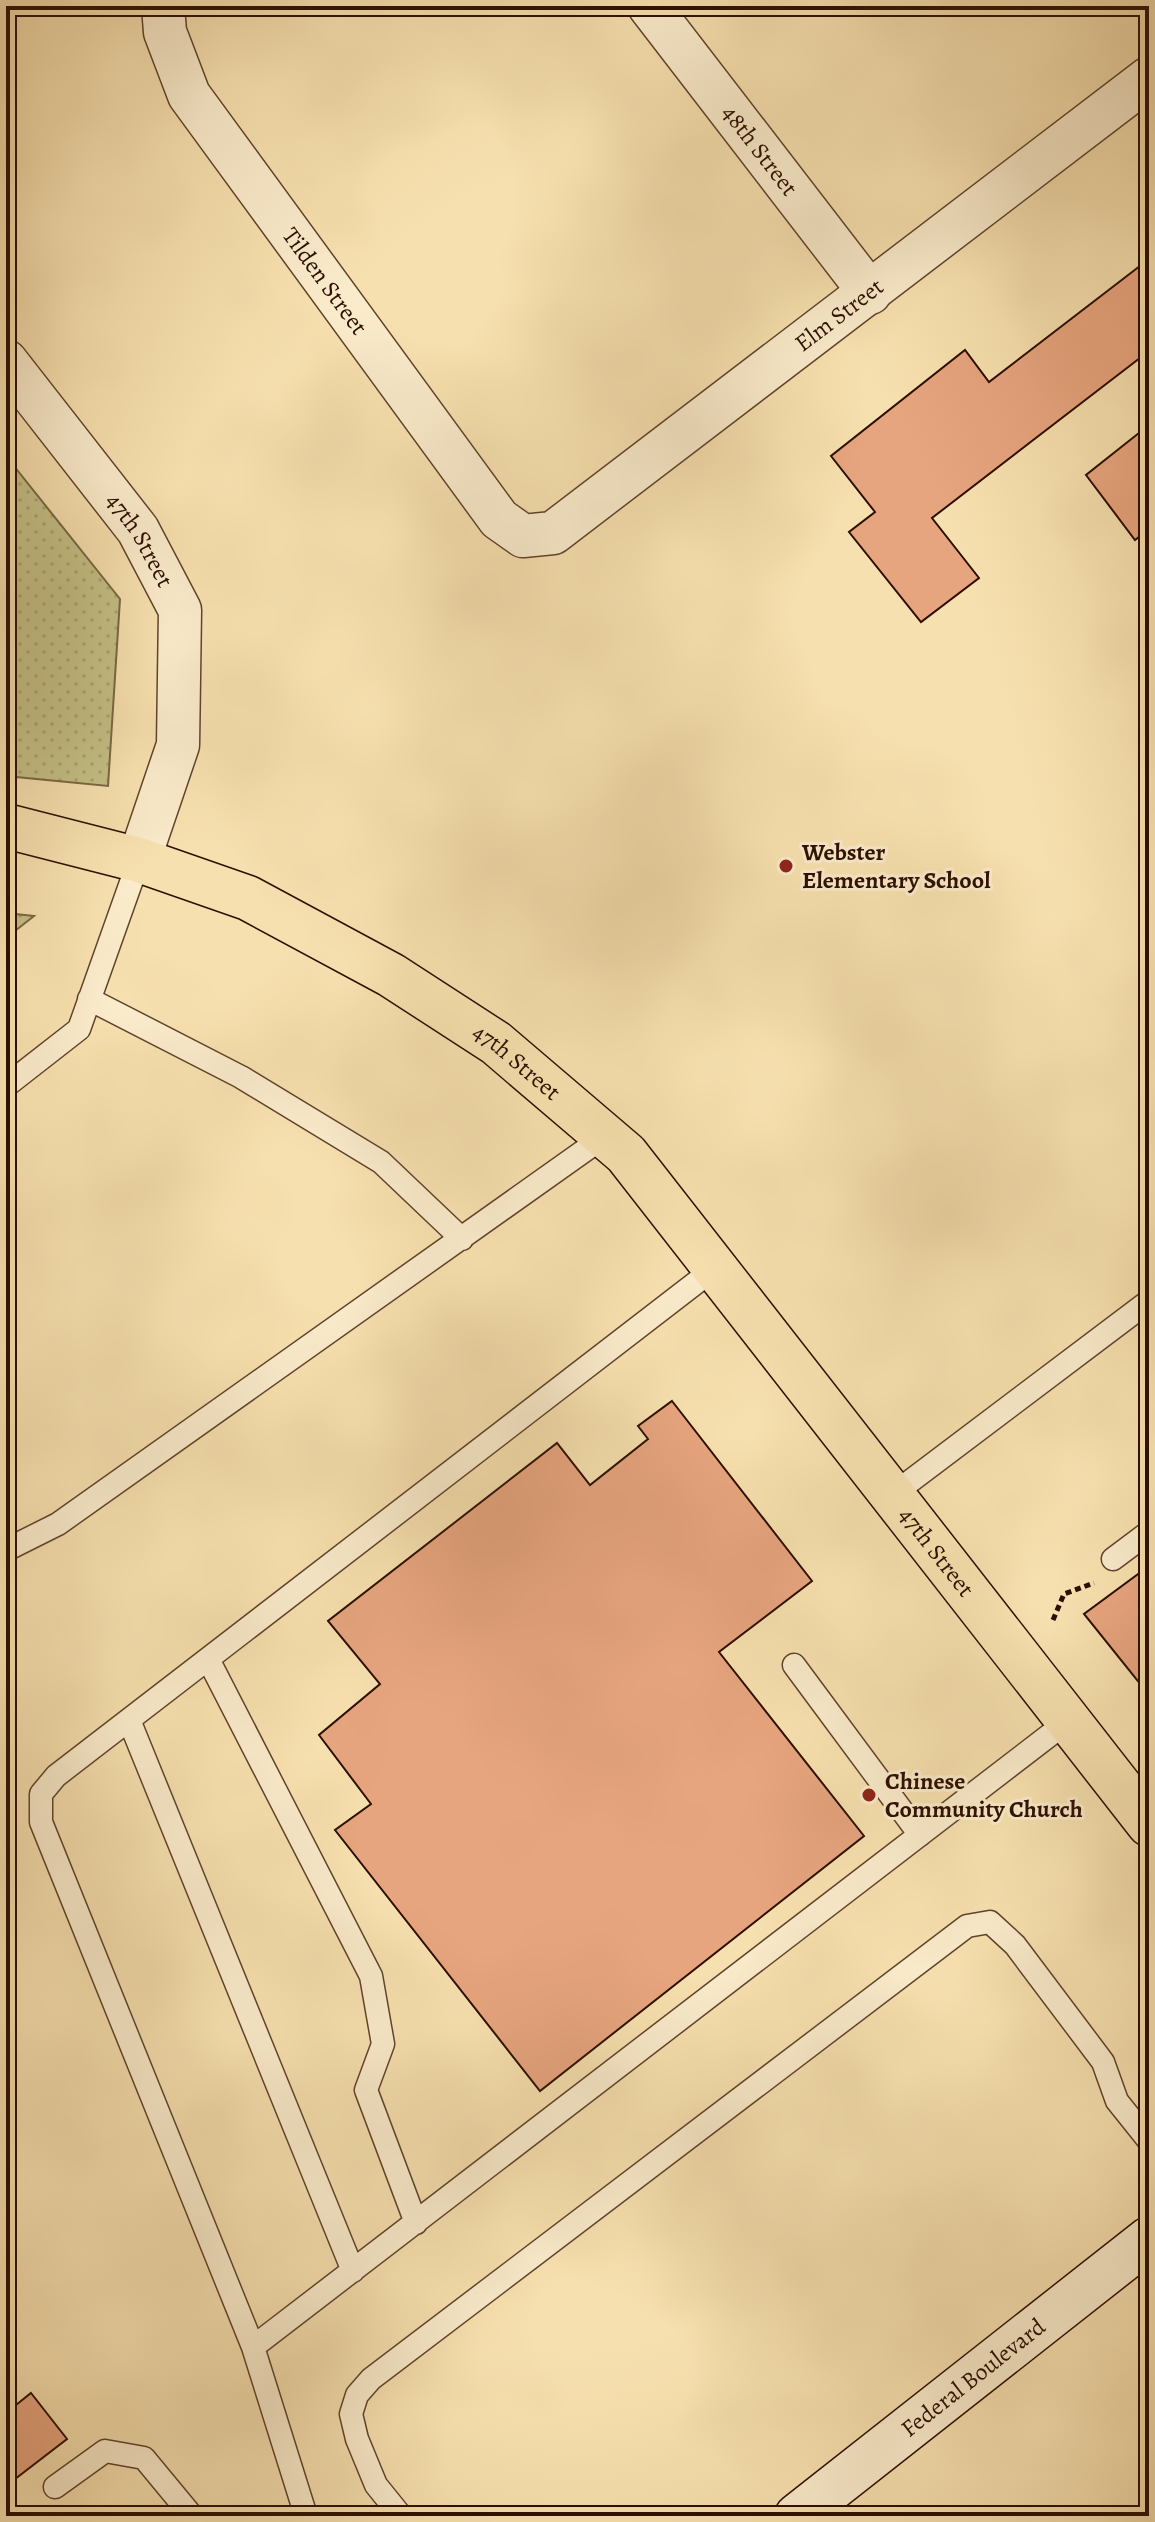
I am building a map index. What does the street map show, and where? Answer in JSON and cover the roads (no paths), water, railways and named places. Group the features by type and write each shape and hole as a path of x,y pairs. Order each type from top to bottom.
{"main road":[{"path":"6,826 139,860"},
{"name":"47th Street","path":"139,860 248,898 391,975 496,1043 626,1154 1149,1824"},
{"name":"Federal Boulevard","path":"797,2516 1149,2239"}],"street":[{"name":"Tilden Street","path":"163,6 165,32 189,95 499,519 523,536"},
{"name":"48th Street","path":"649,6 870,293"},
{"name":"Elm Street","path":"523,536 553,533 1149,78"},
{"name":"47th Street","path":"6,361 138,530 180,610 178,745 139,860"}],"lane":[{"path":"6,1086 79,1029 139,860"},
{"path":"89,999 241,1077 381,1162 462,1239"},
{"path":"6,1546 12,1547 58,1524 605,1136"},
{"path":"306,2516 253,2347 41,1822 41,1794 56,1776 715,1268"},
{"path":"892,1495 1149,1301"},
{"path":"1113,1559 1149,1532"},
{"path":"208,1659 371,1976 383,2044 366,2090 416,2223"},
{"path":"794,1665 920,1835"},
{"path":"129,1720 353,2271"},
{"path":"253,2347 1068,1721"},
{"path":"401,2516 376,2485 357,2439 351,2414 357,2395 371,2379 967,1926 990,1922 1015,1945 1103,2062 1117,2101 1149,2141"},
{"path":"55,2487 105,2451 144,2458 192,2516"}],"place":[{"name":"Webster Elementary School","path":"786,866"},
{"name":"Chinese Community Church","path":"869,1795"}]}
